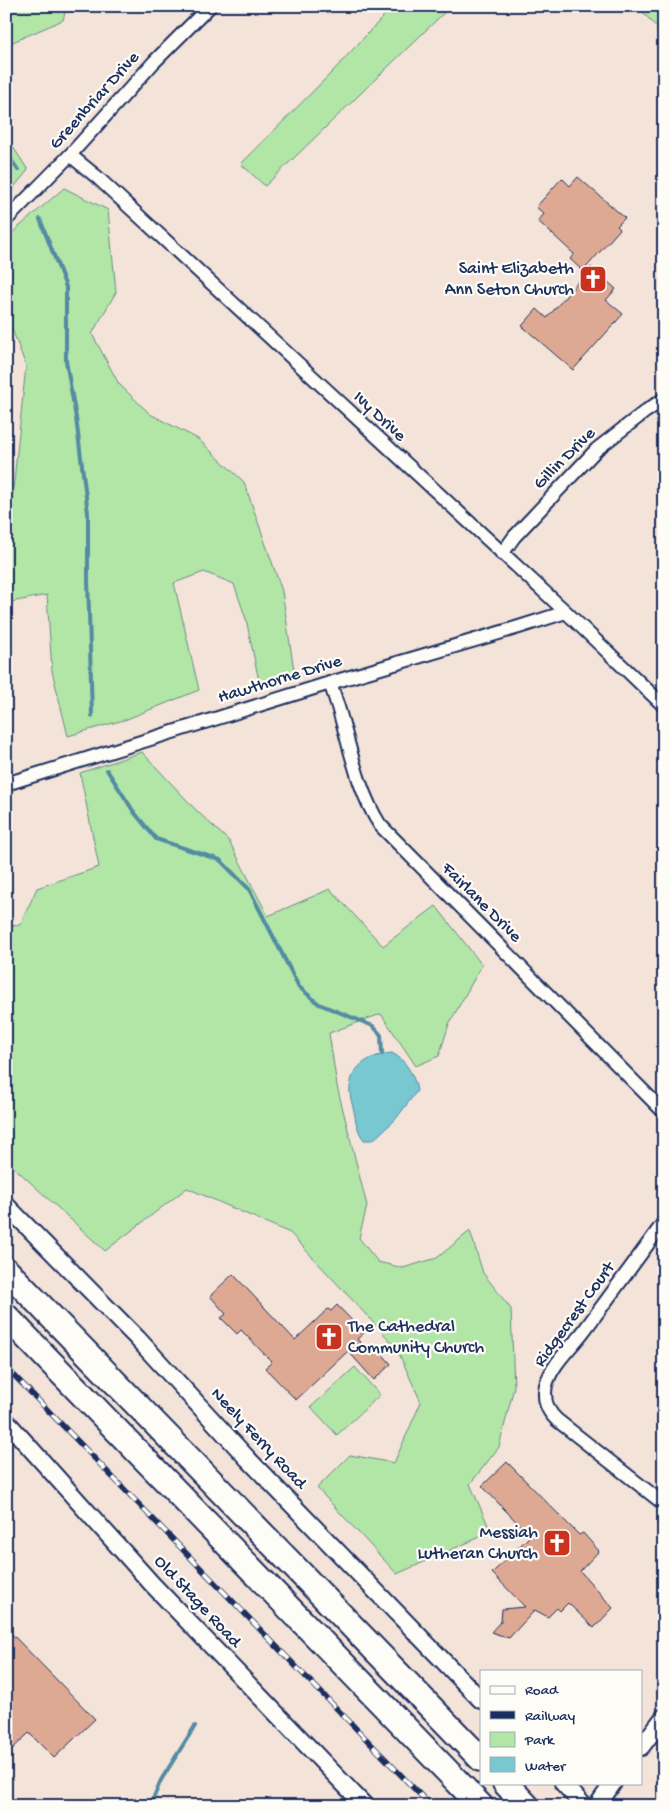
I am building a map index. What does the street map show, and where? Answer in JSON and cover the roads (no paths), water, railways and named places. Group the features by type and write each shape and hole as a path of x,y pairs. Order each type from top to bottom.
{"highway":[{"path":"6,1270 480,1758"},
{"path":"6,1316 481,1806"},
{"path":"506,1784 526,1806"}],"street":[{"name":"Greenbriar Drive","path":"6,220 70,155 154,62 210,6"},
{"name":"Ivy Drive","path":"70,155 97,177 566,612 664,706"},
{"name":"Gillin Drive","path":"502,554 514,537 597,449 664,399"},
{"name":"Hawthorne Drive","path":"6,784 566,612"},
{"name":"Fairlane Drive","path":"330,683 338,704 361,790 369,808 380,825 664,1112"},
{"name":"Neely Ferry Road","path":"6,1205 137,1338 269,1481 480,1699"},
{"name":"Ridgecrest Court","path":"664,1222 581,1335 563,1355 548,1380 545,1396 549,1411 557,1420 664,1504"},
{"name":"Old Stage Road","path":"6,1421 152,1584 365,1806"},
{"path":"642,1746 664,1717"},
{"path":"563,1784 584,1806"},
{"path":"597,1806 612,1784"}],"water":[{"path":"392,1053 401,1059 409,1069 417,1091 395,1120 373,1140 364,1140 357,1126 351,1099 352,1079 354,1073 364,1062 377,1056"}],"waterway":[{"path":"6,152 18,170"},
{"path":"40,219 66,287 66,361 76,418 88,513 92,716"},
{"path":"107,770 134,812 156,839 220,860 249,889 299,987 319,1004 373,1026 381,1035 382,1054"},
{"path":"150,1806 161,1780 195,1726"}],"railway":[{"path":"6,1367 431,1806"}],"place":[{"name":"Saint Elizabeth Ann Seton Church","path":"593,279"},
{"name":"The Cathedral Community Church","path":"329,1337"},
{"name":"Messiah Lutheran Church","path":"557,1543"}]}
